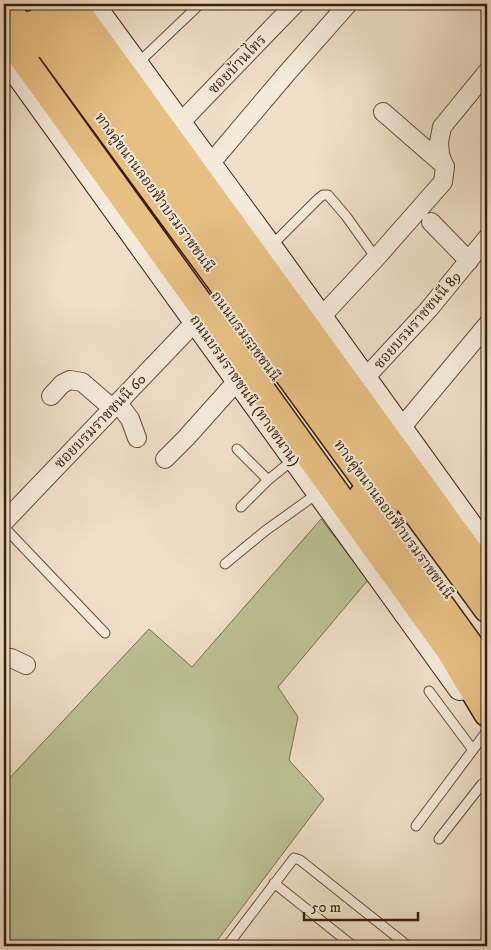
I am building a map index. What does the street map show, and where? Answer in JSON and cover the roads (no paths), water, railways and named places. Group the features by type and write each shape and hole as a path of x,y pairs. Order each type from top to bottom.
{"main road":[{"name":"ถนนบรมราชชนนี","path":"4,4 487,669"},
{"name":"ทางคู่ขนานลอยฟ้าบรมราชชนนี","path":"17,4 487,647"},
{"name":"ทางคู่ขนานลอยฟ้าบรมราชชนนี","path":"42,4 487,609"},
{"path":"53,4 487,596"},
{"path":"72,4 487,576"},
{"path":"92,4 210,164 487,549"},
{"path":"4,32 303,458 450,651 487,713"},
{"name":"ถนนบรมราชชนนี (ทางขนาน)","path":"4,55 196,321 237,381 303,458 318,492 487,725"}],"street":[{"name":"ซอยบ้านไทร","path":"179,124 294,4"},
{"path":"210,164 348,4"},
{"path":"321,318 443,182 445,167 440,155 439,142 442,127 487,72"},
{"path":"383,112 445,167"},
{"path":"431,222 469,261"},
{"name":"ซอยบรมราชชนนี 89","path":"365,378 429,308 487,238"},
{"name":"ซอยบรมราชชนนี 60","path":"4,522 196,321"},
{"path":"401,428 487,326"},
{"path":"51,396 62,384 70,380 82,382 115,405 130,420 137,438"},
{"path":"165,459 237,381"},
{"path":"4,658 11,658 26,664"}],"lane":[{"path":"137,65 200,4"},
{"path":"270,247 319,198 323,195 328,195 346,216 376,258"},
{"path":"237,449 268,480"},
{"path":"241,507 268,480 303,458"},
{"path":"225,564 265,531 318,492"},
{"path":"4,527 106,633"},
{"path":"428,691 473,750"},
{"path":"416,826 487,730"},
{"path":"438,839 482,784 487,782"},
{"path":"227,946 294,858 300,860 408,946"},
{"path":"274,883 353,946"},
{"path":"477,946 487,946"}]}
